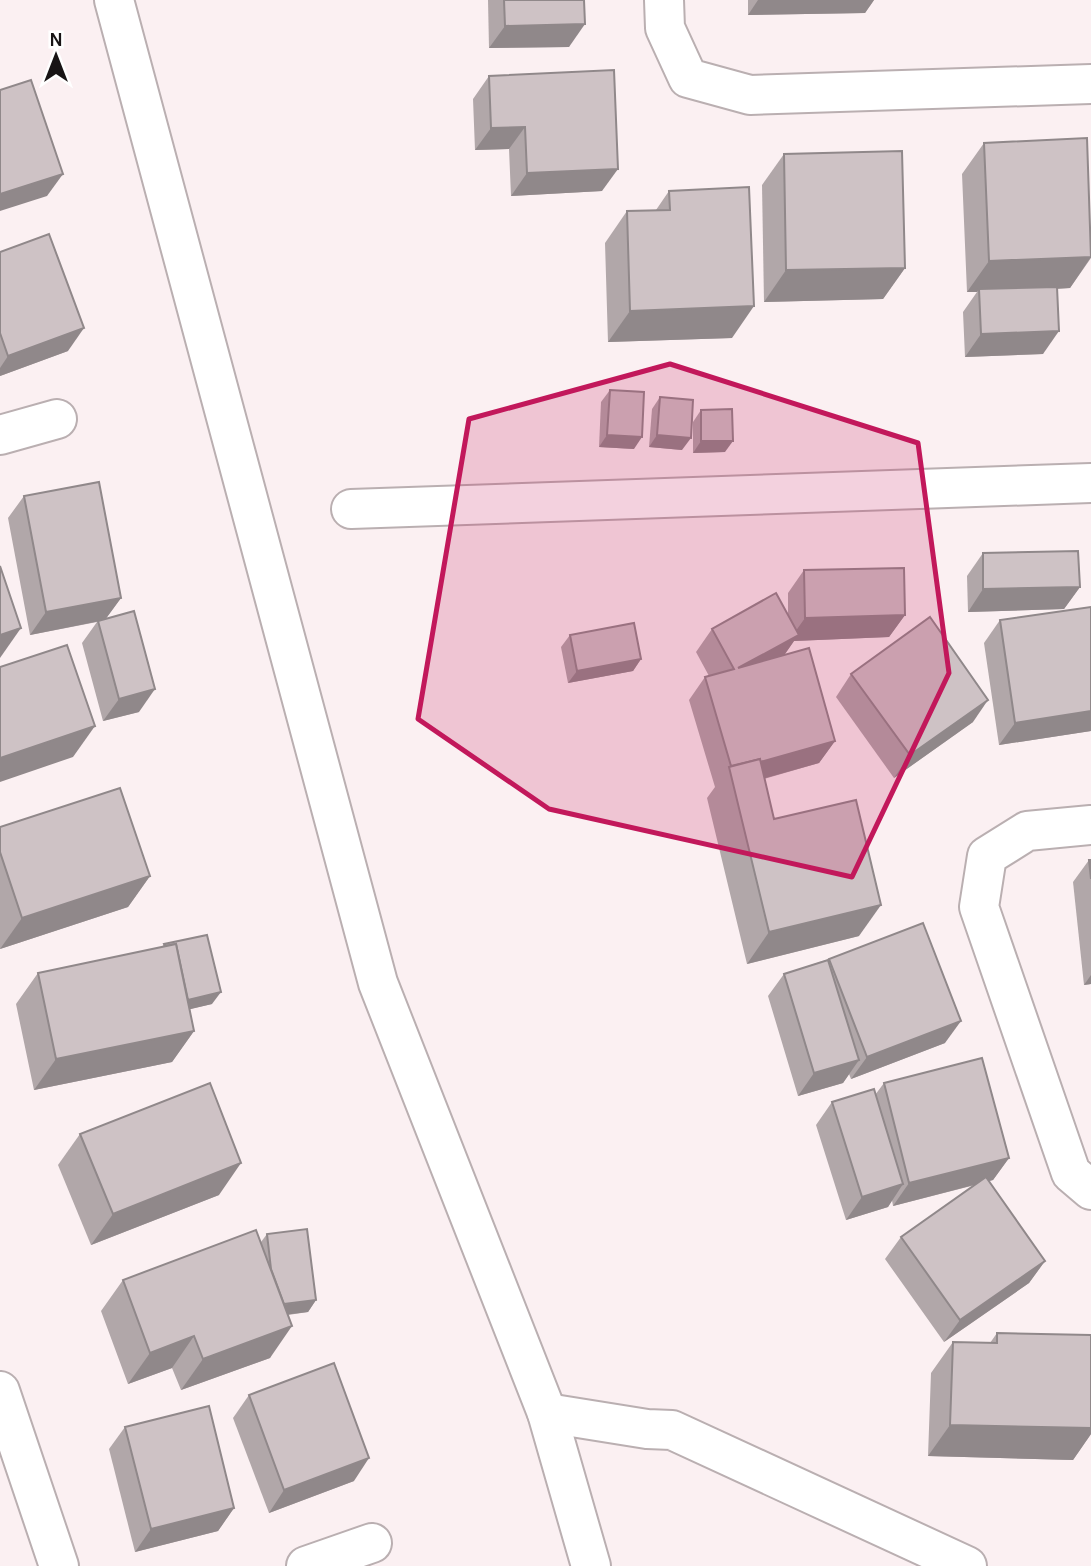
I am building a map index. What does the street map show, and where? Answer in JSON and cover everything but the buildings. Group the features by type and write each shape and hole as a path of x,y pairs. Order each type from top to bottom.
{"street":[{"path":"114,0 377,982 547,1413 591,1566"},
{"path":"664,0 665,28 688,78 750,95 1091,84"},
{"path":"0,436 57,419"},
{"path":"351,509 1091,483"},
{"path":"1091,825 1027,831 987,856 979,907 1071,1174 1091,1190"},
{"path":"0,1391 59,1566"},
{"path":"547,1413 672,1430 967,1566"},
{"path":"306,1566 372,1543"}],"highlighted area":[{"path":"670,364 918,443 949,673 852,877 549,809 418,719 469,419"}]}
